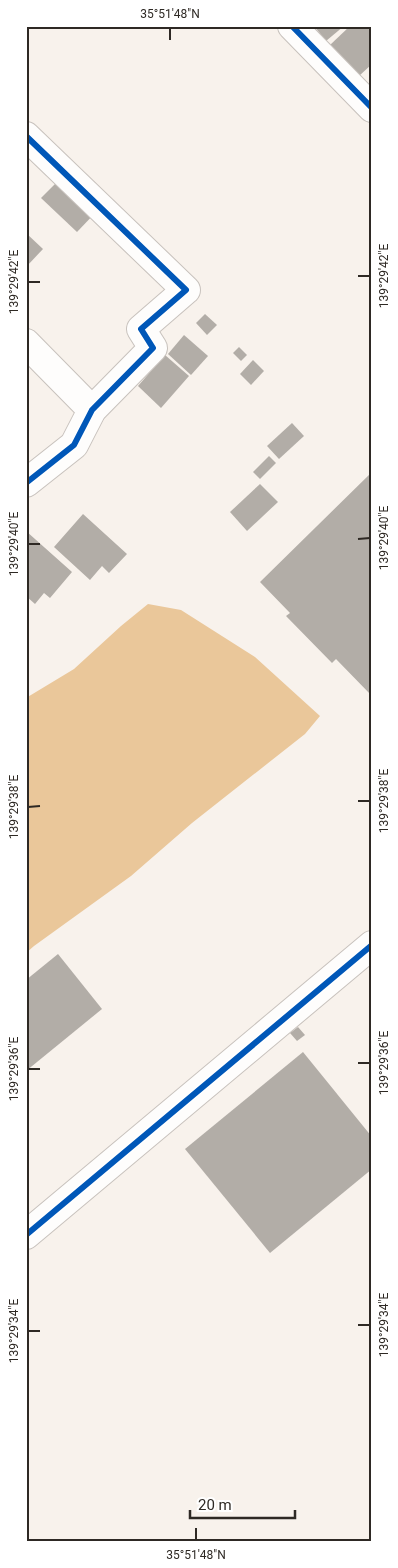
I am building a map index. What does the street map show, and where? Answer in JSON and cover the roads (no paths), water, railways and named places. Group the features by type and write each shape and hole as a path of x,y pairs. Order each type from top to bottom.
{"street":[{"path":"292,26 369,100"},
{"path":"26,136 186,290 140,329 153,348 92,410 74,445 26,484"},
{"path":"26,343 92,410"},
{"path":"26,1235 372,945"}]}
